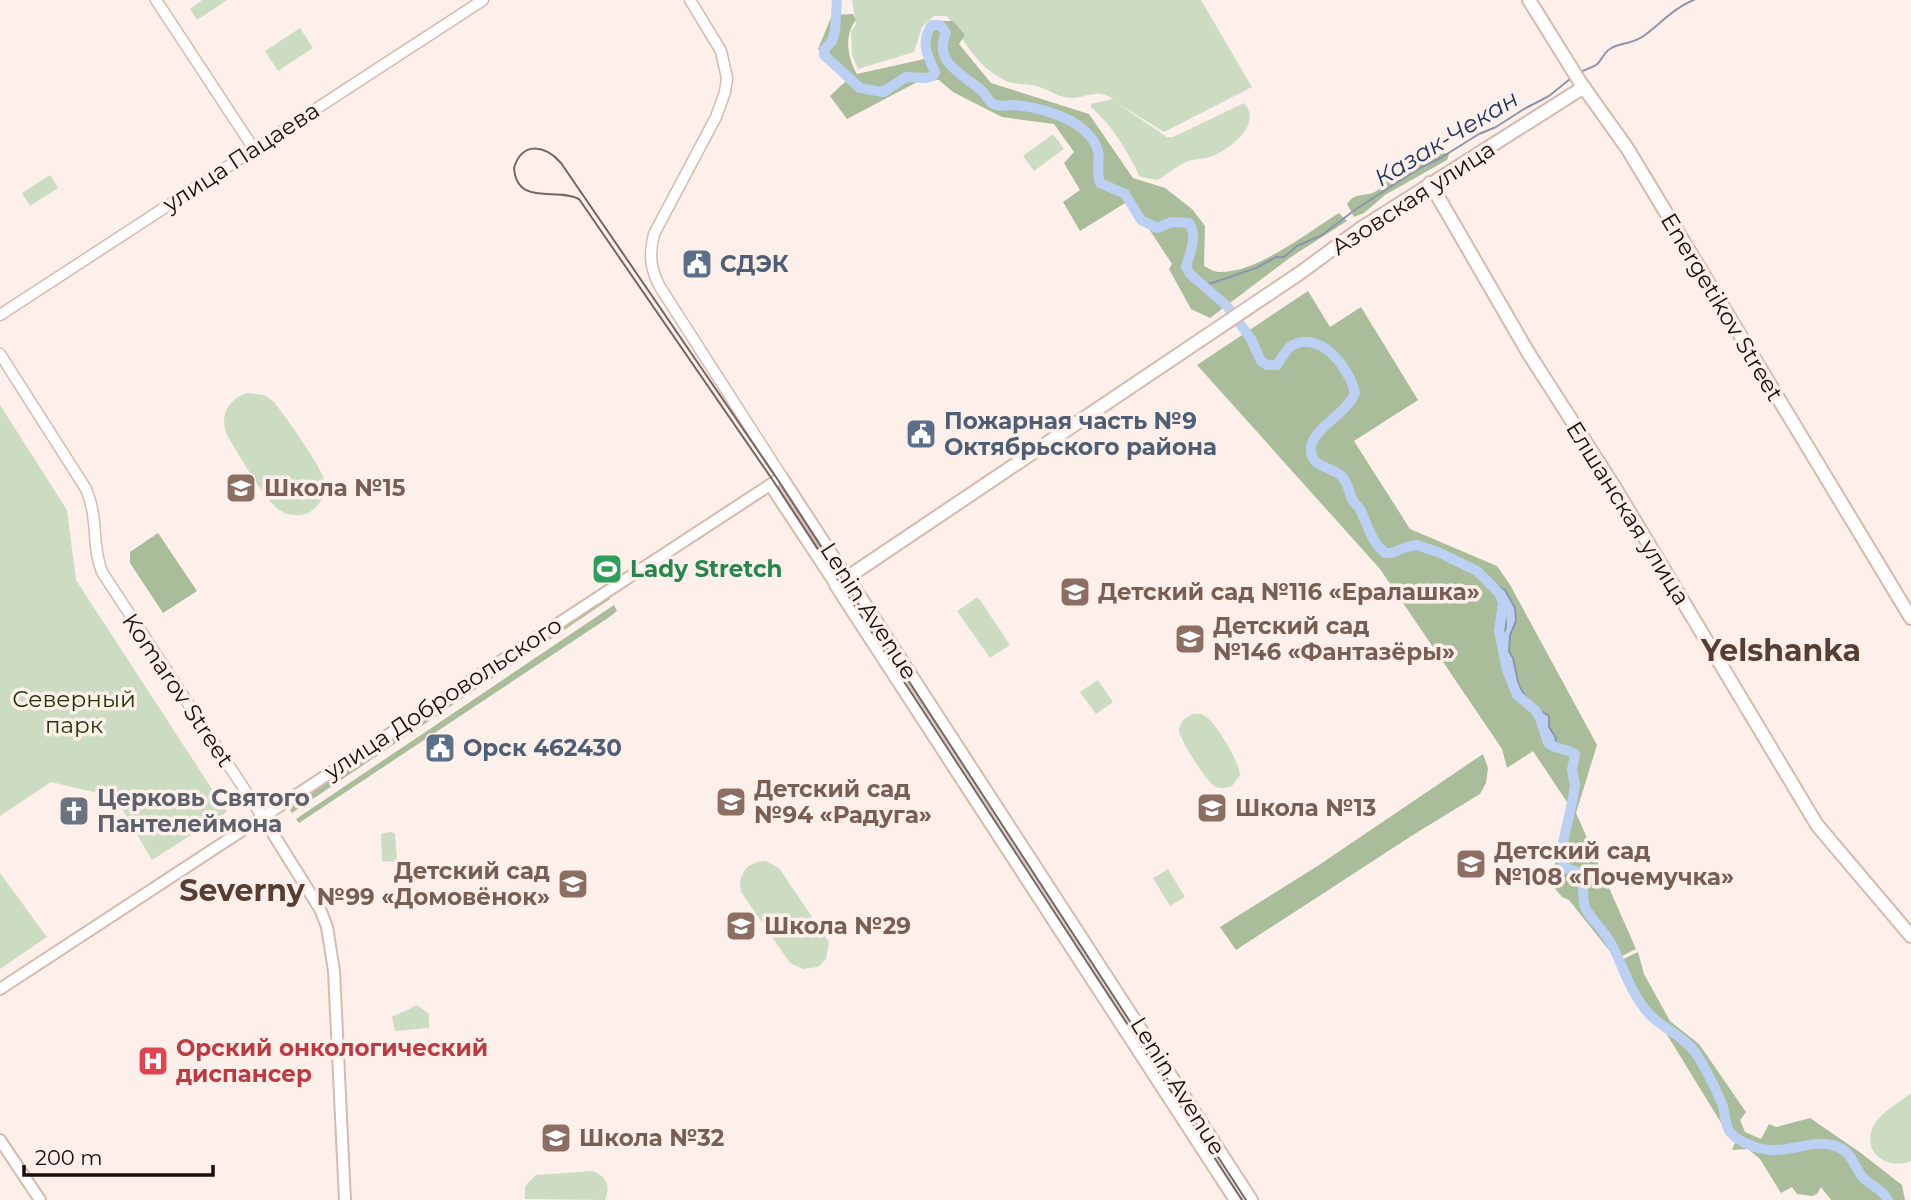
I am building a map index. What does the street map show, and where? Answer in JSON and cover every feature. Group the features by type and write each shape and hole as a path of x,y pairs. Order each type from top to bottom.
{"main road":[{"name":"Energetikov Street","path":"1529,0 1582,84 1627,148 1911,618"},
{"name":"Азовская улица","path":"835,585 1300,273 1360,229 1582,84"},
{"name":"Елшанская улица","path":"1430,183 1529,354 1621,499 1817,825 1911,936"},
{"name":"улица Добровольского","path":"0,989 782,477"},
{"name":"Lenin Avenue","path":"782,477 1118,991 1251,1200"},
{"name":"Lenin Avenue","path":"770,485 1236,1200"},
{"name":"Komarov Street","path":"262,816 320,909 327,927 334,971 345,1200"},
{"path":"0,1140 40,1200"}],"street":[{"path":"156,0 254,149"},
{"name":"улица Пацаева","path":"0,315 483,0"},
{"name":"Lenin Avenue","path":"690,0 721,51 727,78 725,92 716,117 654,234 650,264 660,287 782,477"},
{"name":"Komarov Street","path":"0,354 86,489 94,507 96,558 102,572 262,816"}],"green space":[{"path":"202,0 227,0 197,20 190,9"},
{"path":"852,0 1201,0 1252,87 1164,132 1114,101 1167,137 1173,137 1244,103 1250,119 1236,141 1213,156 1186,162 1158,180 1140,177 1119,139 1091,107 1091,104 1113,99 1101,94 1067,98 1036,86 1004,80 978,60 947,16 934,16 922,27 914,52 858,69 852,55 851,31 856,24"},
{"path":"853,14 856,20 850,32 848,46 857,74 924,59 924,33 936,21 953,21 965,35 959,44 991,83 1089,114 1133,178 1165,188 1192,209 1205,226 1204,266 1213,271 1234,271 1265,259 1339,213 1347,221 1291,257 1210,318 1191,309 1169,269 1172,264 1130,200 1080,231 1063,202 1080,190 1064,163 1074,152 1054,124 1002,117 953,92 939,80 921,80 847,119 830,96 848,79 818,49 832,15"},
{"path":"300,28 313,48 278,71 265,51"},
{"path":"1053,134 1064,149 1034,171 1023,156"},
{"path":"1443,153 1449,154 1447,160 1385,195 1364,213 1354,217 1347,204 1352,199 1376,191 1386,184 1383,181 1400,169 1408,170"},
{"path":"50,175 58,188 30,206 22,193"},
{"path":"1308,291 1330,327 1361,307 1418,400 1354,441 1410,529 1497,566 1509,583 1597,745 1576,813 1636,949 1616,959 1569,900 1562,897 1547,879 1558,858 1571,808 1533,751 1507,768 1502,749 1380,569 1197,365"},
{"path":"247,393 264,395 274,402 321,472 325,484 324,493 310,512 290,515 273,505 251,476 227,435 224,421 227,409 235,399"},
{"name":"Северный парк","path":"0,405 67,510 76,580 227,812 152,860 115,797 51,782 0,816"},
{"path":"158,533 197,591 163,613 130,563 130,552"},
{"path":"607,594 610,599 292,813 289,808 457,698"},
{"path":"978,597 1010,645 990,658 957,611"},
{"path":"614,605 617,611 608,618 299,823 296,819"},
{"path":"1098,680 1113,702 1096,714 1080,692"},
{"path":"1193,714 1202,714 1209,719 1232,752 1240,775 1232,786 1220,788 1212,784 1200,770 1180,735 1179,730 1184,720"},
{"path":"1483,754 1488,768 1486,783 1480,794 1236,950 1220,927 1319,865"},
{"path":"392,832 395,834 397,859 394,862 382,861 381,835"},
{"path":"766,861 779,868 829,942 826,959 818,967 803,969 790,963 741,892 742,874 745,870 754,863"},
{"path":"1168,869 1185,897 1170,906 1153,878"},
{"path":"0,873 47,937 0,969"},
{"path":"1638,952 1644,974 1670,1021 1699,1044 1746,1112 1740,1120 1745,1132 1761,1139 1769,1124 1776,1127 1810,1118 1902,1185 1905,1200 1831,1200 1821,1187 1817,1194 1812,1196 1797,1194 1792,1187 1781,1193 1760,1159 1748,1149 1732,1150 1737,1138 1733,1132 1726,1131 1655,1015 1625,981 1618,967 1621,965 1619,961"},
{"path":"417,1005 429,1014 429,1028 395,1031 392,1017"},
{"path":"1911,1093 1911,1161 1894,1164 1879,1158 1871,1145 1870,1136 1876,1122 1884,1113"},
{"path":"592,1171 601,1175 606,1182 605,1200 525,1199 525,1186 536,1175"}],"water":[{"path":"1494,584 1505,590 1515,608 1516,621 1510,635 1509,651 1519,686 1532,706 1549,716 1549,727 1556,738 1555,746 1545,737 1542,723 1523,703 1502,661 1506,655 1500,638 1506,628 1505,603 1496,596 1491,587"}],"waterway":[{"path":"837,0 835,31 824,55 860,88 883,92 906,77 933,76 935,72 927,54 926,37 932,25 940,25 946,33 943,43 946,60 981,90 991,103 1042,110 1072,122 1087,133 1097,147 1100,183 1125,194 1141,220 1157,228 1172,222 1189,223 1193,239 1186,267 1190,274 1227,306 1251,339 1261,361 1267,365 1277,365 1290,347 1301,342 1312,342 1322,346 1340,363 1355,393 1345,408 1313,440 1311,454 1318,464 1343,478 1374,539 1385,553 1417,545 1440,553 1477,571 1499,593 1503,603 1499,631 1507,670 1517,695 1539,716 1548,743 1575,754 1572,770 1575,785 1562,847 1562,860 1566,868 1583,874 1585,908 1612,945 1643,1007 1695,1052 1717,1091 1727,1126 1735,1137 1750,1146 1765,1149 1778,1150 1814,1144 1838,1147 1849,1155 1864,1179 1888,1200"},
{"name":"Казак-Чекан","path":"1581,72 1596,65 1610,49 1640,38 1674,11 1694,0"},
{"name":"Казак-Чекан","path":"1203,286 1256,268 1276,257 1284,257 1297,246 1322,235 1356,209 1420,168 1549,96 1570,79"}],"tram line":[{"path":"1242,1200 774,482 579,199 539,194 522,188 514,168 522,153 541,150 548,152 561,163 778,480 1246,1200"}],"place":[{"name":"СДЭК","path":"697,264"},
{"name":"Пожарная часть №9 Октябрьского района","path":"921,434"},
{"name":"Школа №15","path":"241,488"},
{"name":"Lady Stretch","path":"607,569"},
{"name":"Детский сад №116 «Ералашка»","path":"1075,592"},
{"name":"Детский сад №146 «Фантазёры»","path":"1190,639"},
{"name":"Орск 462430","path":"440,748"},
{"name":"Детский сад №94 «Радуга»","path":"731,802"},
{"name":"Школа №13","path":"1212,808"},
{"name":"Церковь Святого Пантелеймона","path":"74,811"},
{"name":"Детский сад №108 «Почемучка»","path":"1471,864"},
{"name":"Детский сад №99 «Домовёнок»","path":"573,884"},
{"name":"Школа №29","path":"741,926"},
{"name":"Орский онкологический диспансер","path":"153,1061"},
{"name":"Школа №32","path":"556,1138"}],"district":[{"name":"Yelshanka","path":"1781,650"},
{"name":"Severny","path":"242,890"}]}
